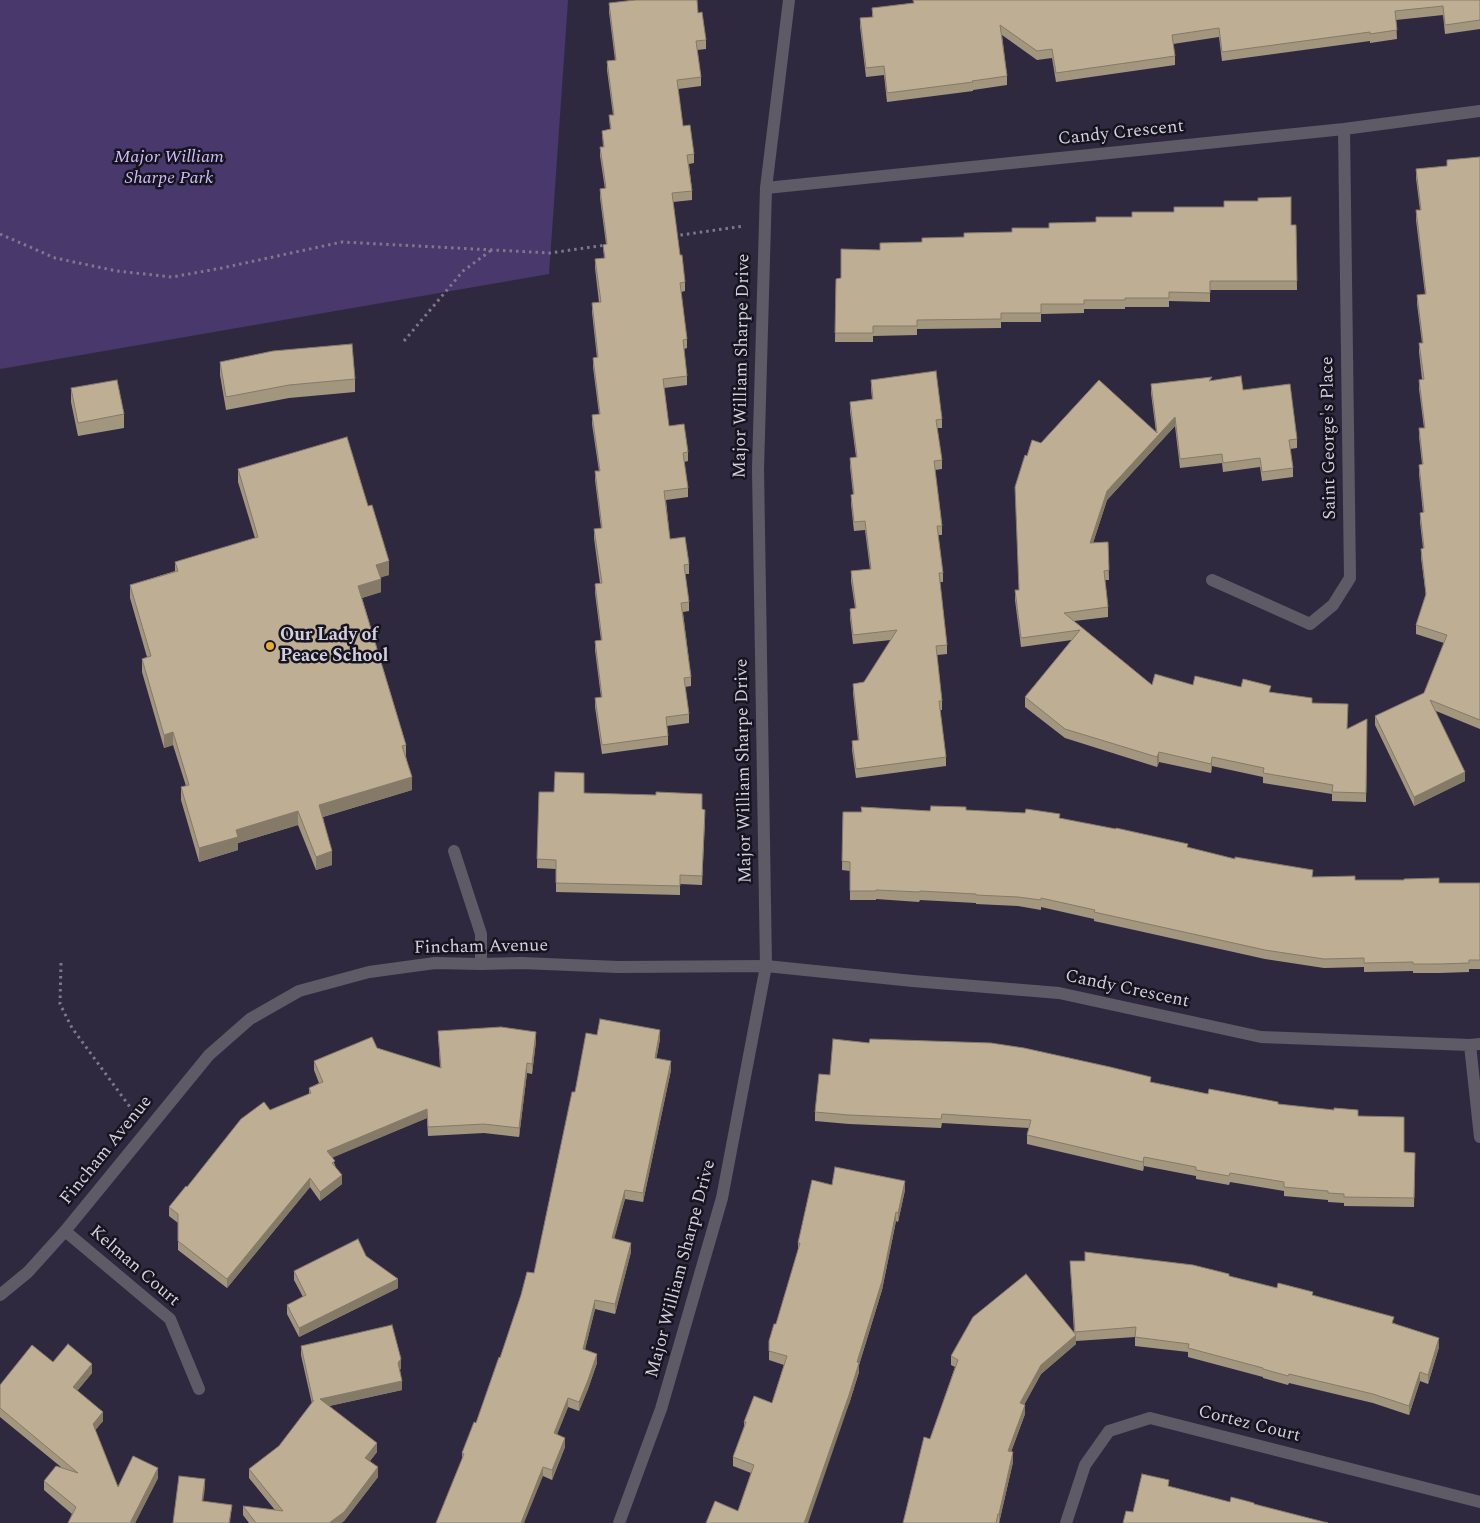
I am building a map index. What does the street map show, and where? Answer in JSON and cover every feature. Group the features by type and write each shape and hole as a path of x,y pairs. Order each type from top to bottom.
{"street":[{"name":"Major William Sharpe Drive","path":"619,1523 661,1409 722,1198 766,966 758,469 766,188 789,0"},
{"name":"Candy Crescent","path":"766,188 1344,129 1480,111"},
{"name":"Saint George's Place","path":"1212,580 1310,624 1333,605 1350,578 1344,129"},
{"path":"454,851 481,934 481,964"},
{"name":"Fincham Avenue","path":"0,1295 28,1272 65,1231 208,1055 250,1019 299,991 369,972 435,963 766,966"},
{"name":"Candy Crescent","path":"766,966 1059,993 1262,1037 1475,1045"},
{"path":"1475,1045 1480,1137"},
{"name":"Kelman Court","path":"65,1231 170,1319 199,1389"},
{"name":"Cortez Court","path":"1066,1523 1085,1465 1109,1431 1150,1418 1480,1502"}],"path":[{"path":"666,237 764,223"},
{"path":"0,234 55,258 117,271 172,277 342,242 550,253 608,245"},
{"path":"404,341 463,271 494,249"},
{"path":"61,962 60,1004 72,1028 147,1130"}],"green space":[{"name":"Major William Sharpe Park","path":"0,0 568,0 549,274 0,369"}],"building":[{"path":"635,0 697,0 698,13 702,12 706,40 696,41 701,77 677,80 683,126 690,125 694,154 687,155 692,191 672,193 685,282 680,283 687,339 683,340 687,376 663,379 669,426 684,424 688,452 683,453 688,488 664,491 670,539 685,537 689,564 684,565 689,602 681,603 691,677 684,678 689,714 666,717 668,736 602,745 595,698 602,697 595,641 602,640 595,584 602,583 594,529 602,528 595,471 600,471 592,415 600,414 593,358 598,357 592,303 601,302 595,259 605,258 603,245 607,244 600,189 606,188 600,147 604,147 602,131 611,129 609,115 614,115 607,61 616,60 609,3"},
{"path":"913,0 1480,0 1480,20 1445,25 1443,6 1395,11 1397,30 1222,52 1219,28 1172,35 1175,56 1056,73 1052,49 1037,51 1000,25 1007,76 887,93 884,66 866,68 860,18 873,17 872,8 914,3"},
{"path":"1480,157 1480,720 1430,700 1465,772 1414,797 1375,716 1424,693 1447,635 1416,625 1426,594 1421,549 1424,548 1420,513 1424,512 1419,465 1423,464 1419,428 1425,428 1419,380 1424,379 1419,343 1423,343 1417,295 1426,294 1416,210 1421,210 1416,169 1447,166 1447,160"},
{"path":"1291,197 1291,225 1296,225 1297,281 1210,281 1210,293 1169,292 1169,298 1125,298 1125,300 1084,300 1084,304 1041,304 1041,313 1001,313 1001,319 917,320 917,326 873,326 873,333 835,333 836,279 841,278 841,249 880,250 880,243 922,242 922,238 964,237 964,233 1012,232 1012,228 1049,228 1049,223 1096,222 1096,217 1132,217 1132,212 1174,212 1174,207 1224,207 1224,201 1258,201 1258,198"},
{"path":"352,344 355,379 289,385 226,397 220,362 273,351"},
{"path":"936,371 942,419 936,420 942,460 934,461 942,526 937,526 943,573 939,573 947,645 936,646 942,701 939,701 946,757 856,769 852,741 859,740 853,684 864,682 897,630 853,635 850,609 856,608 851,571 871,569 865,521 854,522 851,495 854,494 850,458 857,457 850,402 873,399 871,380"},
{"path":"1241,376 1243,390 1290,384 1297,439 1289,440 1293,468 1262,472 1260,458 1223,463 1222,454 1180,459 1175,417 1107,491 1090,543 1108,542 1109,570 1104,571 1108,607 1064,613 1152,685 1155,674 1193,685 1195,676 1241,687 1243,679 1271,686 1269,692 1312,698 1312,703 1348,704 1347,729 1367,719 1366,793 1332,792 1333,785 1263,773 1264,768 1212,757 1211,764 1159,752 1157,757 1065,729 1025,697 1080,630 1021,638 1015,590 1019,590 1015,487 1032,440 1041,443 1099,380 1157,433 1151,384 1212,377 1209,381"},
{"path":"117,380 124,414 78,423 71,388"},
{"path":"347,437 368,506 372,505 389,561 376,565 381,579 358,586 406,745 402,746 412,777 319,805 332,851 316,857 298,811 236,830 238,837 199,848 181,787 189,785 173,732 164,735 142,659 151,656 130,585 178,571 175,562 258,537 238,469"},
{"path":"555,772 584,773 584,793 656,795 656,792 702,794 702,809 705,810 702,876 680,875 680,886 556,883 556,860 537,859 539,792 554,792"},
{"path":"931,806 966,807 966,810 1025,813 1026,809 1060,814 1059,818 1188,844 1187,847 1235,859 1235,857 1313,870 1312,877 1355,876 1355,880 1439,878 1439,883 1480,883 1480,960 1469,960 1469,963 1413,964 1413,962 1364,963 1364,958 1324,959 1265,950 1094,912 1095,910 1041,898 1041,900 920,891 850,891 850,862 842,861 843,812 862,812 861,807 930,811"},
{"path":"600,1019 660,1030 655,1058 671,1061 643,1193 625,1190 612,1238 631,1243 615,1304 595,1300 583,1349 597,1354 579,1402 568,1398 554,1433 565,1438 552,1470 543,1467 521,1523 436,1523 500,1358 527,1272 534,1273 572,1092 575,1092 586,1033 597,1035"},
{"path":"501,1027 536,1032 532,1064 527,1063 519,1128 484,1124 428,1127 427,1109 327,1151 335,1161 332,1163 342,1175 320,1192 310,1178 227,1279 178,1241 178,1214 169,1207 241,1119 264,1102 270,1110 311,1093 309,1088 323,1082 314,1061 372,1037 377,1048 441,1068 438,1031"},
{"path":"833,1039 869,1043 870,1039 991,1043 1024,1048 1110,1067 1151,1077 1150,1082 1208,1094 1209,1089 1278,1102 1278,1104 1334,1110 1334,1108 1358,1110 1358,1116 1404,1117 1404,1152 1415,1153 1414,1198 1344,1197 1344,1194 1328,1193 1328,1191 1284,1187 1284,1182 1230,1173 1229,1176 1196,1170 1196,1167 1144,1157 1143,1162 1027,1135 1031,1120 942,1114 941,1119 815,1112 819,1074 830,1075"},
{"path":"835,1167 905,1181 898,1213 896,1212 882,1281 857,1362 859,1363 806,1518 804,1523 706,1523 715,1501 738,1511 754,1465 733,1457 754,1396 772,1403 787,1356 769,1351 769,1341 774,1324 776,1324 800,1243 798,1243 812,1180 832,1185"},
{"path":"358,1239 366,1256 398,1279 299,1328 287,1305 306,1295 294,1271"},
{"path":"1085,1252 1193,1265 1277,1288 1278,1283 1313,1292 1312,1295 1394,1317 1392,1323 1439,1338 1428,1375 1420,1372 1409,1406 1373,1394 1289,1374 1288,1376 1188,1348 1189,1344 1135,1337 1136,1327 1075,1332 1070,1261 1085,1261"},
{"path":"1026,1274 1076,1335 1041,1365 1020,1403 1025,1405 1008,1451 1013,1452 996,1523 903,1523 924,1437 930,1439 958,1360 951,1356 973,1317"},
{"path":"392,1325 401,1359 398,1363 402,1381 320,1399 377,1443 365,1458 378,1467 344,1512 329,1523 256,1523 243,1506 283,1511 249,1469 279,1446 314,1400 301,1346"},
{"path":"68,1344 92,1364 73,1387 103,1412 93,1424 118,1487 133,1456 158,1468 130,1523 68,1523 76,1507 44,1481 56,1466 78,1473 0,1408 0,1385 32,1345 53,1362"},
{"path":"1142,1474 1169,1480 1168,1486 1230,1502 1231,1497 1328,1523 1123,1523 1126,1511 1133,1512"},
{"path":"179,1476 205,1479 202,1501 232,1505 229,1523 173,1523"}],"place":[{"name":"Our Lady of Peace School","path":"270,646"}]}
